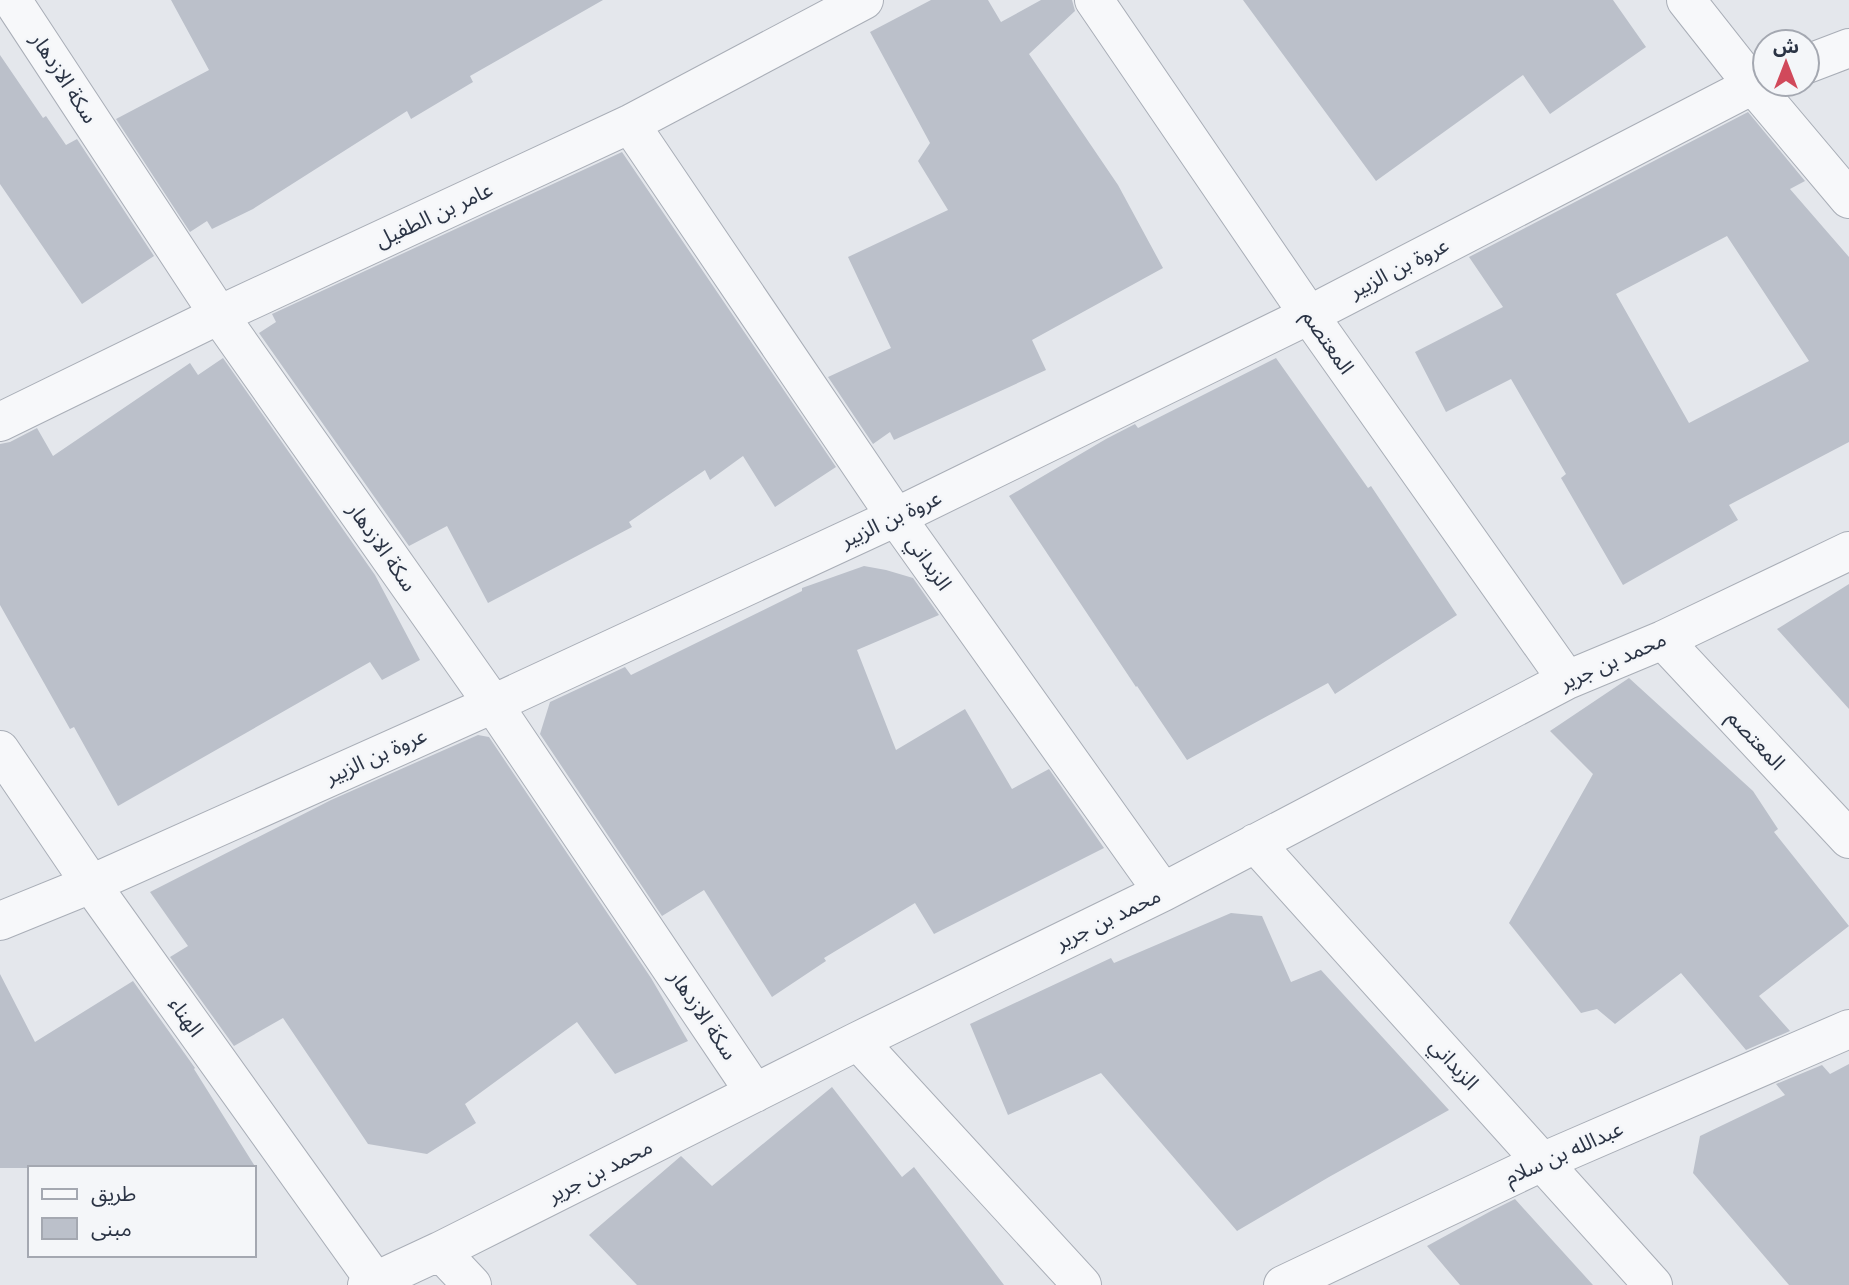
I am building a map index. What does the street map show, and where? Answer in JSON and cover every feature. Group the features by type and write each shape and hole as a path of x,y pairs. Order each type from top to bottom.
{"street":[{"name":"سكة الازدهار","path":"12,0 219,316 493,704 755,1093"},
{"name":"عامر بن الطفيل","path":"0,422 219,316 630,124 864,0"},
{"name":"المعتصم","path":"1094,0 1309,314 1567,680"},
{"path":"1686,0 1751,74"},
{"path":"1821,59 1849,48"},
{"name":"عروة بن الزبير","path":"0,921 91,884 493,704 896,517 1309,314 1751,87"},
{"path":"1771,98 1849,200"},
{"name":"الزبداني","path":"630,124 896,517 1163,892"},
{"name":"محمد بن جرير","path":"371,1283 1163,892 1567,680 1663,640 1849,551"},
{"name":"المعتصم","path":"1663,640 1849,839"},
{"name":"الهناء","path":"0,750 371,1283"},
{"name":"الزبداني","path":"1255,843 1653,1285"},
{"name":"عبدالله بن سلام","path":"1283,1285 1542,1162 1849,1029"},
{"path":"858,1041 1082,1285"},
{"path":"440,1251 472,1285"}],"building":[{"path":"171,0 603,0 470,76 473,82 411,119 407,111 253,209 212,229 207,221 190,232 116,119 209,70"},
{"path":"931,0 988,0 1001,22 1041,0 1072,0 1075,11 1029,54 1118,185 1163,268 1032,340 1046,370 894,440 890,432 873,444 828,377 891,348 848,257 948,210 918,161 930,143 870,32"},
{"path":"1243,0 1613,0 1646,47 1550,114 1523,75 1376,181"},
{"path":"0,55 43,118 46,116 66,145 77,139 154,256 82,304 0,184"},
{"path":"1748,112 1805,181 1790,189 1849,257 1849,442 1729,505 1738,520 1623,585 1561,478 1566,474 1511,379 1446,412 1415,352 1503,307 1469,257","holes":["1727,236 1809,361 1689,423 1616,294"]},
{"path":"622,152 836,467 775,507 743,456 710,480 705,470 629,522 632,527 488,603 447,526 409,546 259,333 276,322 272,314"},
{"path":"223,358 375,575 420,660 382,680 370,662 118,806 74,727 70,729 0,605 0,444 10,442 37,428 53,456 190,363 198,375"},
{"path":"1276,358 1368,488 1371,486 1457,615 1335,694 1328,683 1187,760 1009,496 1135,424 1138,428"},
{"path":"864,566 913,578 939,615 857,650 896,750 965,709 1012,789 1049,769 1104,848 934,934 915,903 824,958 826,961 772,997 704,890 662,916 540,734 550,702 625,667 631,675 802,591 802,588"},
{"path":"1849,584 1849,709 1777,629"},
{"path":"1629,678 1753,791 1778,829 1774,832 1849,926 1759,996 1790,1031 1746,1050 1681,973 1615,1024 1597,1009 1581,1013 1509,923 1593,774 1550,731"},
{"path":"478,735 489,737 651,978 688,1041 615,1074 577,1022 465,1104 476,1123 427,1154 368,1144 283,1018 234,1046 170,957 188,946 150,892 331,800"},
{"path":"1231,913 1262,916 1291,982 1321,970 1449,1110 1237,1231 1101,1073 1008,1115 970,1024 1111,958 1114,963"},
{"path":"0,974 35,1042 133,981 195,1068 255,1166 28,1166 0,1168"},
{"path":"1849,1064 1849,1285 1789,1285 1693,1173 1700,1136 1785,1095 1776,1084 1822,1065 1830,1074"},
{"path":"832,1087 902,1177 914,1167 1004,1285 637,1285 589,1235 681,1156 712,1186"},
{"path":"1515,1199 1593,1285 1460,1285 1427,1246"}]}
